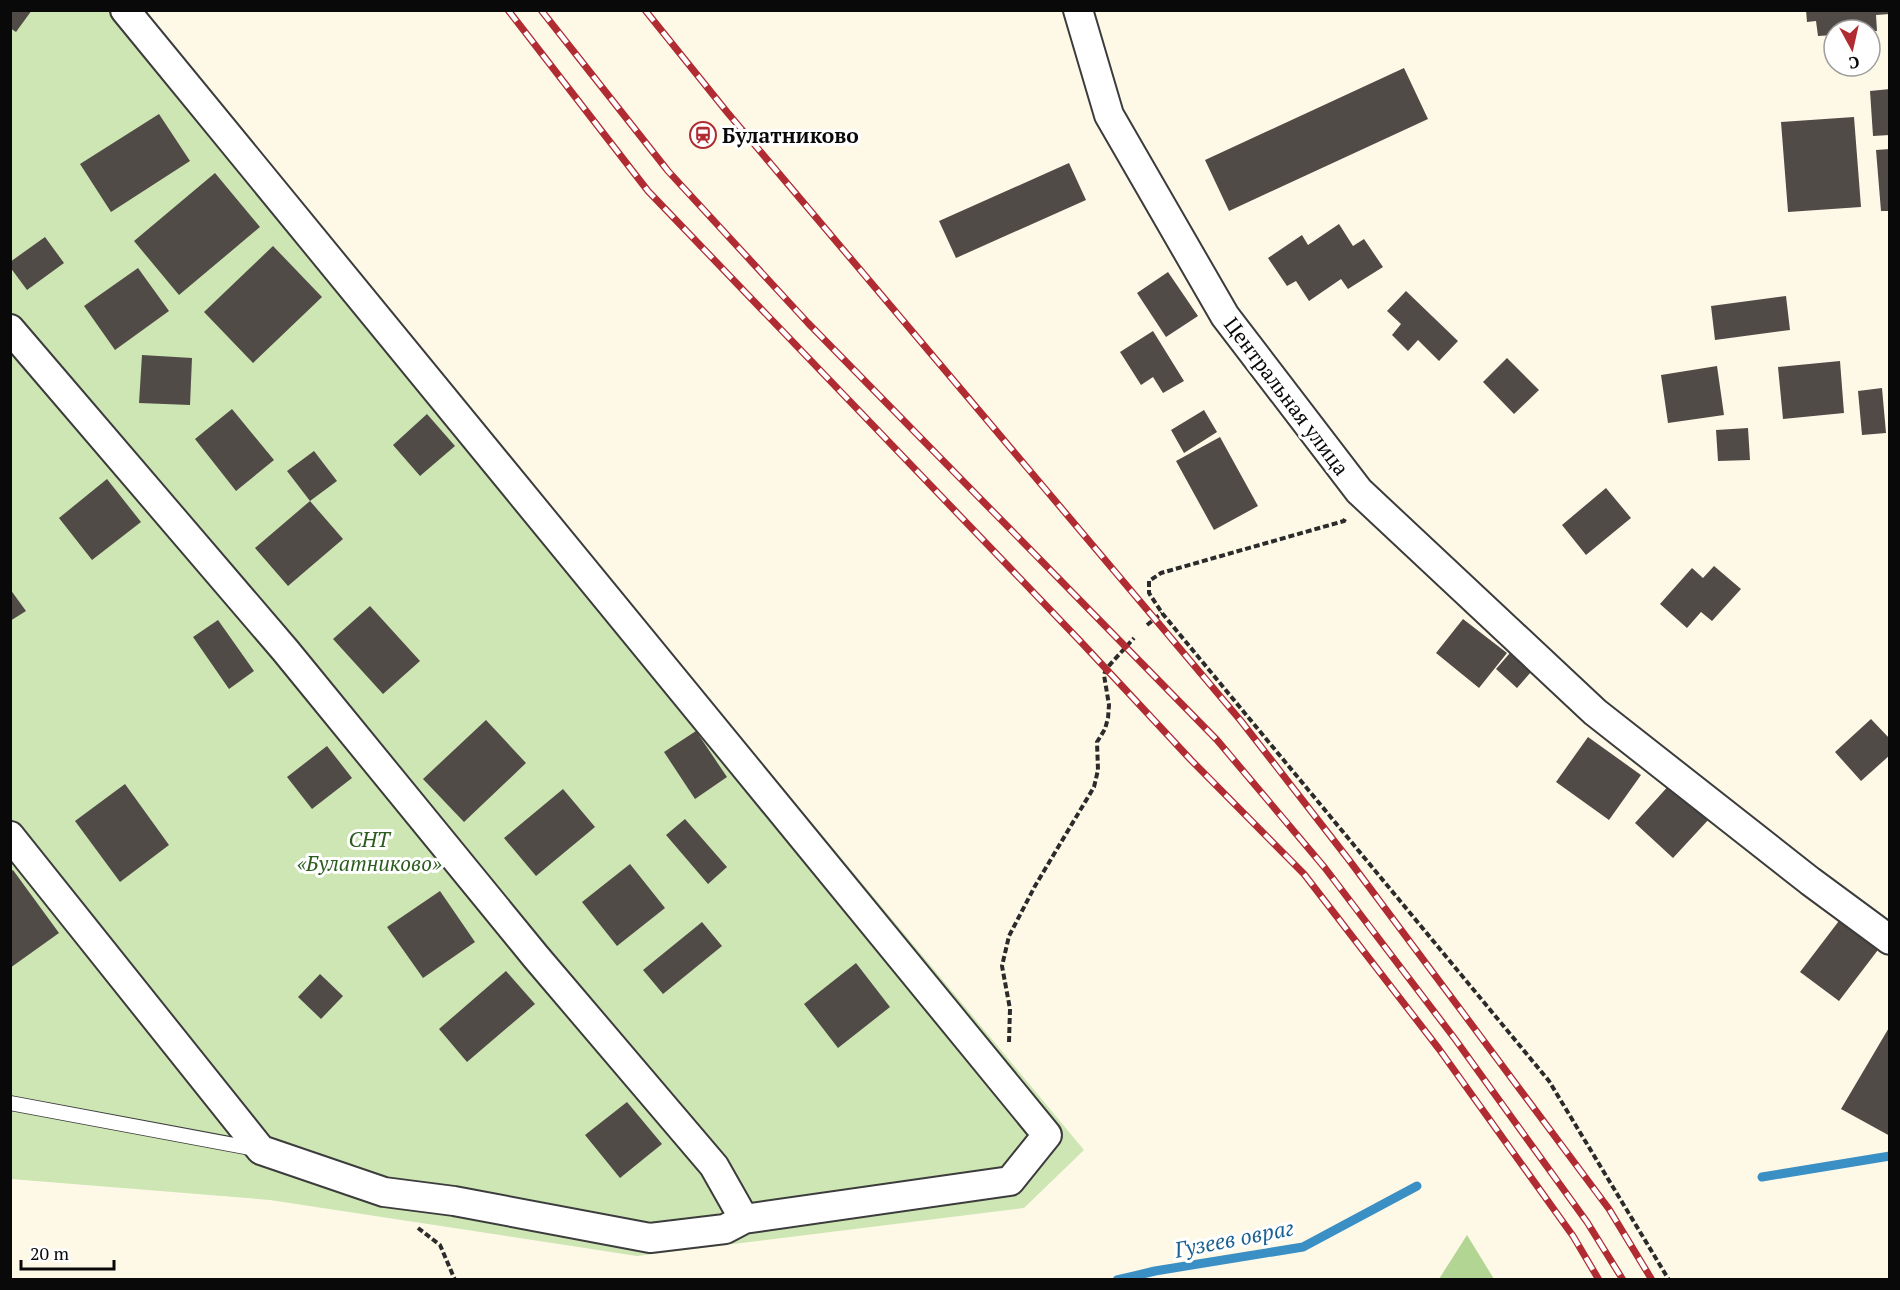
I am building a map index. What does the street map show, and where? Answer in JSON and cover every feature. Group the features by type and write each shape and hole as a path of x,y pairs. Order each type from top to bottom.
{"street":[{"path":"10,836 261,1150 384,1192 454,1201 650,1238 725,1229 744,1219 1010,1181 1047,1135 125,10"},
{"name":"Центральная улица","path":"1078,10 1109,115 1225,316 1359,491 1595,712 1810,881 1890,940"},
{"path":"10,329 285,650 536,957 714,1166 744,1219"}],"lane":[{"path":"10,1103 261,1150"}],"path":[{"path":"1359,491 1354,508 1344,521 1161,573 1149,582 1149,593 1162,613 1549,1081 1669,1280"},
{"path":"1147,626 1162,613"},
{"path":"994,1072 1009,1050 1010,1009 1002,966 1009,936 1035,886 1094,787 1099,756 1097,742 1105,729 1108,718 1109,705 1104,675 1106,669 1134,638"},
{"path":"440,1245 455,1280"}],"green space":[{"name":"СНТ «Булатниково»","path":"10,11 137,11 1084,1150 1024,1208 637,1256 270,1200 11,1179"},
{"path":"1467,1235 1494,1279 1439,1279"}],"building":[{"path":"10,10 32,10 16,32 10,28"},
{"path":"1806,10 1890,10 1890,14 1876,15 1876,18 1822,18 1822,36 1818,36 1816,21 1807,22"},
{"path":"1404,68 1428,119 1229,211 1205,160"},
{"path":"1890,89 1890,135 1873,136 1870,91"},
{"path":"159,114 190,161 111,212 80,164"},
{"path":"1854,117 1861,207 1788,212 1781,122"},
{"path":"1890,149 1890,211 1881,211 1876,150"},
{"path":"1069,163 1086,200 956,258 939,221"},
{"path":"215,173 260,227 179,295 134,241"},
{"path":"1339,224 1353,246 1364,239 1383,267 1348,289 1341,279 1309,301 1296,281 1287,286 1268,258 1302,235 1308,245"},
{"path":"45,237 64,263 27,290 10,267 10,262"},
{"path":"273,246 322,297 253,363 204,312"},
{"path":"138,268 169,311 115,350 84,306"},
{"path":"1168,272 1198,316 1166,337 1137,293"},
{"path":"1406,291 1458,341 1439,361 1418,340 1408,351 1392,335 1401,324 1387,311"},
{"path":"1786,296 1790,330 1715,340 1711,306"},
{"path":"1153,331 1184,381 1163,393 1153,377 1141,385 1120,352"},
{"path":"142,355 192,358 190,405 139,403"},
{"path":"1507,358 1539,390 1514,414 1483,382"},
{"path":"1840,361 1844,413 1783,419 1778,367"},
{"path":"1717,366 1724,415 1668,423 1661,375"},
{"path":"1882,388 1886,433 1862,435 1858,391"},
{"path":"232,409 274,460 236,491 195,439"},
{"path":"1204,410 1217,432 1184,453 1171,430"},
{"path":"427,414 455,446 420,476 393,445"},
{"path":"1748,428 1750,460 1718,461 1716,430"},
{"path":"1220,437 1258,506 1214,530 1176,461"},
{"path":"314,451 337,481 310,501 287,471"},
{"path":"107,479 141,522 92,560 59,518"},
{"path":"1606,488 1631,518 1586,555 1562,525"},
{"path":"310,501 343,539 288,586 255,548"},
{"path":"1714,566 1741,589 1712,621 1701,612 1687,628 1660,604 1692,568 1703,578"},
{"path":"10,589 26,611 10,621"},
{"path":"370,606 420,661 383,694 333,639"},
{"path":"1463,619 1507,653 1479,688 1436,653"},
{"path":"218,620 254,671 229,689 193,637"},
{"path":"1516,646 1537,665 1517,688 1496,669"},
{"path":"1871,719 1890,739 1890,755 1861,781 1835,752"},
{"path":"486,720 526,763 464,822 423,779"},
{"path":"696,731 727,777 695,799 664,752"},
{"path":"1588,737 1641,775 1609,820 1556,782"},
{"path":"327,746 352,778 312,809 287,777"},
{"path":"1671,783 1710,818 1673,858 1635,823"},
{"path":"125,784 169,845 120,882 75,821"},
{"path":"563,789 595,827 536,876 504,838"},
{"path":"685,819 727,867 708,884 666,835"},
{"path":"630,864 665,908 617,946 582,902"},
{"path":"13,870 59,933 10,968 10,872"},
{"path":"440,891 475,942 423,978 387,927"},
{"path":"1845,913 1884,942 1839,1001 1800,972"},
{"path":"702,922 722,946 663,994 643,970"},
{"path":"856,963 890,1007 838,1048 804,1004"},
{"path":"506,971 535,1004 467,1062 439,1029"},
{"path":"320,974 343,996 321,1019 298,997"},
{"path":"1890,1026 1890,1136 1841,1109"},
{"path":"627,1102 662,1144 620,1178 585,1135"}],"waterway":[{"name":"Гузеев овраг","path":"1762,1177 1890,1156"},
{"name":"Гузеев овраг","path":"1117,1280 1155,1271 1303,1247 1417,1186"}],"railway":[{"path":"508,10 648,191 1081,642 1191,760 1304,874 1439,1049 1573,1236 1599,1280"},
{"path":"541,10 668,171 808,323 1217,740 1325,868 1455,1039 1587,1222 1623,1280"},
{"path":"645,10 727,112 1241,721 1349,860 1609,1209 1652,1280"}],"place":[{"name":"Булатниково","path":"703,135"}]}
